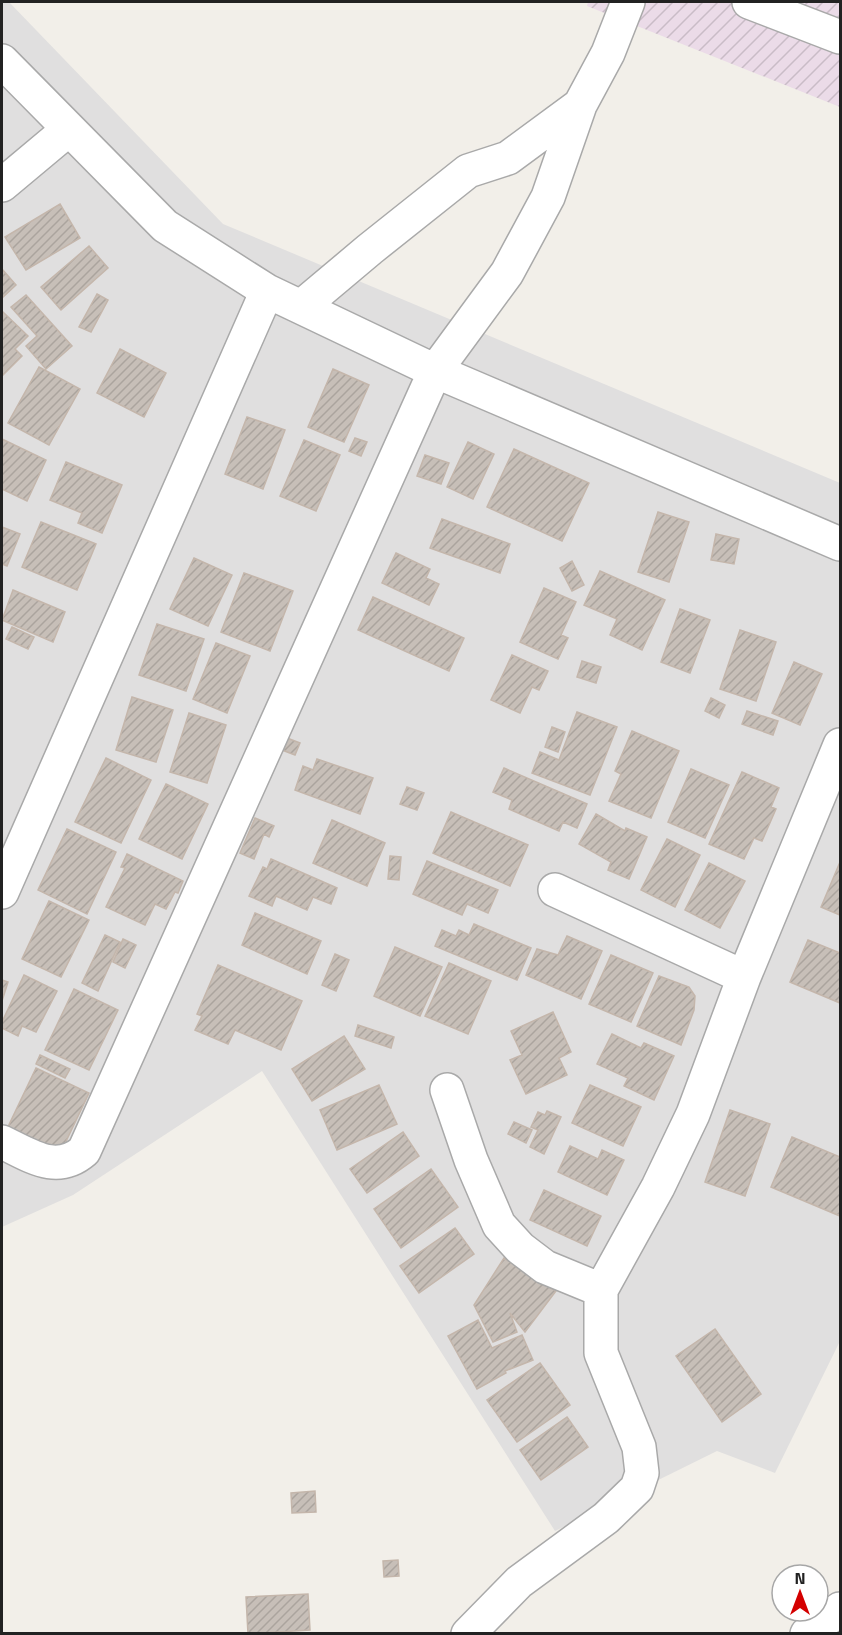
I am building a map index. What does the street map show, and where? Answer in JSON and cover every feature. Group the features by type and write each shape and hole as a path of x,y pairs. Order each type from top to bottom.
{"street":[{"path":"2,1142 49,1163 65,1162 77,1158 84,1152 435,371 507,273 548,197 580,105 608,53 628,2"},
{"path":"749,2 840,37"},
{"path":"2,61 165,226 267,291 435,371 840,544"},
{"path":"302,307 468,171 508,158 580,105"},
{"path":"2,185 69,129"},
{"path":"2,892 267,291"},
{"path":"468,1634 519,1582 606,1518 637,1488 642,1473 639,1447 601,1353 602,1290 658,1187 693,1114 744,977 840,745"},
{"path":"555,890 744,977"},
{"path":"447,1090 471,1160 499,1225 520,1248 545,1267 602,1290"},
{"path":"807,1634 840,1609"}],"shaded area":[{"path":"2,2 9,2 223,224 840,483 840,1341 775,1473 717,1451 555,1531 262,1071 73,1195 2,1227"},
{"path":"588,2 840,2 840,107 587,6"}],"building":[{"path":"60,204 80,238 26,270 5,237"},
{"path":"89,246 108,268 61,310 41,287"},
{"path":"2,269 16,285 2,298"},
{"path":"97,294 108,300 91,332 79,327"},
{"path":"26,295 72,346 46,369 26,346 37,336 11,307"},
{"path":"3,312 28,336 15,349 22,356 3,375 2,314"},
{"path":"120,349 166,373 144,417 97,393"},
{"path":"39,367 80,389 49,445 8,423"},
{"path":"333,369 369,385 344,442 308,427"},
{"path":"247,417 285,430 263,489 225,474"},
{"path":"355,438 367,442 361,456 349,451"},
{"path":"2,439 46,460 27,501 2,489"},
{"path":"304,440 340,455 316,511 280,496"},
{"path":"468,442 494,454 473,499 447,487"},
{"path":"514,449 589,483 562,541 487,507"},
{"path":"425,455 449,463 441,484 417,476"},
{"path":"66,462 122,485 102,533 78,523 82,513 50,500"},
{"path":"658,512 689,522 669,582 638,572"},
{"path":"442,519 510,544 500,573 430,548"},
{"path":"41,522 96,544 77,590 22,567"},
{"path":"2,527 20,534 7,566 2,564"},
{"path":"716,534 739,539 734,564 711,560"},
{"path":"396,553 430,569 426,578 439,584 429,605 382,583"},
{"path":"194,558 232,575 208,626 170,609"},
{"path":"572,561 584,585 572,591 560,568"},
{"path":"600,571 665,600 642,650 610,635 617,619 584,605"},
{"path":"244,573 293,591 270,651 221,632"},
{"path":"544,588 576,602 561,635 568,638 558,659 520,642"},
{"path":"13,590 65,612 53,642 2,620"},
{"path":"373,597 464,638 449,671 358,630"},
{"path":"680,609 710,620 690,673 661,662"},
{"path":"157,624 204,639 186,691 139,675"},
{"path":"12,627 34,637 28,649 6,639"},
{"path":"740,630 776,642 756,701 720,689"},
{"path":"216,643 250,656 227,713 193,699"},
{"path":"512,655 548,671 539,690 532,687 520,713 491,700"},
{"path":"582,661 601,667 596,683 577,677"},
{"path":"794,662 822,674 800,725 772,713"},
{"path":"132,697 173,710 156,762 116,750"},
{"path":"711,698 725,705 719,718 705,711"},
{"path":"747,711 778,721 773,735 742,724"},
{"path":"577,712 617,727 590,795 532,773 540,752 559,760"},
{"path":"189,713 226,725 207,783 170,772"},
{"path":"552,727 565,732 558,752 545,747"},
{"path":"632,731 679,751 651,818 609,801 621,774 615,771"},
{"path":"287,738 300,743 295,755 282,750"},
{"path":"106,758 151,780 121,843 75,822"},
{"path":"317,759 373,778 360,814 295,790 303,766 313,770"},
{"path":"504,768 587,804 577,828 563,822 559,831 509,809 512,800 493,792"},
{"path":"691,769 729,785 705,838 668,822"},
{"path":"742,772 779,788 771,807 776,809 762,841 754,838 744,859 709,844"},
{"path":"166,784 208,804 182,859 139,839"},
{"path":"407,787 424,793 417,810 400,804"},
{"path":"451,812 528,845 510,886 433,853"},
{"path":"596,814 625,831 626,828 647,837 629,879 608,870 611,862 579,844"},
{"path":"255,818 274,826 269,837 264,834 254,859 240,853"},
{"path":"332,820 385,843 367,886 313,863"},
{"path":"67,829 116,852 87,914 38,890"},
{"path":"667,839 700,855 675,907 641,890"},
{"path":"127,854 183,881 178,893 175,892 166,909 155,904 145,925 106,907 125,868 121,867"},
{"path":"390,856 401,857 399,880 388,879"},
{"path":"271,859 337,888 331,904 313,897 307,910 276,896 272,906 249,896 263,867 267,869"},
{"path":"427,861 498,890 488,913 467,904 462,915 413,894"},
{"path":"840,862 840,915 821,907"},
{"path":"709,863 745,881 720,928 685,910"},
{"path":"49,901 89,920 61,977 22,959"},
{"path":"255,913 321,941 307,974 242,945"},
{"path":"474,924 531,948 517,980 435,946 442,930 456,936 459,930 469,935"},
{"path":"105,935 120,942 98,991 82,983"},
{"path":"567,936 602,951 581,999 526,975 537,949 558,955"},
{"path":"123,939 136,945 125,968 113,962"},
{"path":"808,940 840,953 840,1003 790,982"},
{"path":"395,947 442,967 420,1016 374,996"},
{"path":"335,954 349,960 336,991 322,985"},
{"path":"611,955 653,973 631,1022 589,1004"},
{"path":"449,963 491,981 468,1034 425,1016"},
{"path":"218,965 302,1001 281,1050 235,1030 228,1044 195,1030 202,1016 197,1014"},
{"path":"24,975 57,991 36,1032 22,1026 18,1036 2,1028 2,1022"},
{"path":"659,976 689,987 695,996 694,1010 681,1045 637,1026"},
{"path":"2,980 8,982 2,1001"},
{"path":"74,989 118,1010 89,1070 45,1050"},
{"path":"553,1012 571,1052 559,1058 567,1075 526,1094 510,1060 522,1055 511,1031"},
{"path":"358,1025 394,1037 391,1048 355,1036"},
{"path":"612,1034 641,1048 644,1043 674,1056 654,1100 624,1086 628,1078 597,1064"},
{"path":"344,1036 365,1069 312,1101 292,1069"},
{"path":"40,1055 70,1069 65,1078 36,1064"},
{"path":"36,1068 89,1093 60,1154 7,1129"},
{"path":"379,1085 397,1124 337,1150 320,1110"},
{"path":"590,1085 641,1107 623,1146 572,1123"},
{"path":"730,1110 770,1124 745,1196 705,1182"},
{"path":"547,1111 561,1117 544,1154 530,1147 538,1130 531,1127 538,1112 545,1115"},
{"path":"514,1122 532,1130 526,1143 508,1134"},
{"path":"403,1132 419,1156 367,1193 350,1169"},
{"path":"792,1137 840,1157 840,1216 771,1187"},
{"path":"570,1146 598,1159 602,1150 624,1160 607,1195 558,1172"},
{"path":"431,1169 458,1207 401,1248 374,1209"},
{"path":"544,1190 601,1216 587,1246 530,1220"},
{"path":"455,1228 474,1254 419,1293 400,1266"},
{"path":"504,1258 556,1291 525,1332 510,1313 517,1332 493,1342 474,1305"},
{"path":"478,1320 492,1348 522,1335 533,1360 505,1371 506,1373 477,1389 448,1336"},
{"path":"715,1329 761,1394 722,1422 676,1356"},
{"path":"540,1363 570,1405 517,1442 487,1400"},
{"path":"567,1417 588,1447 541,1480 520,1450"},
{"path":"315,1491 316,1512 292,1513 291,1493"},
{"path":"398,1560 399,1576 384,1577 383,1561"},
{"path":"308,1594 310,1630 248,1634 246,1597"}]}
